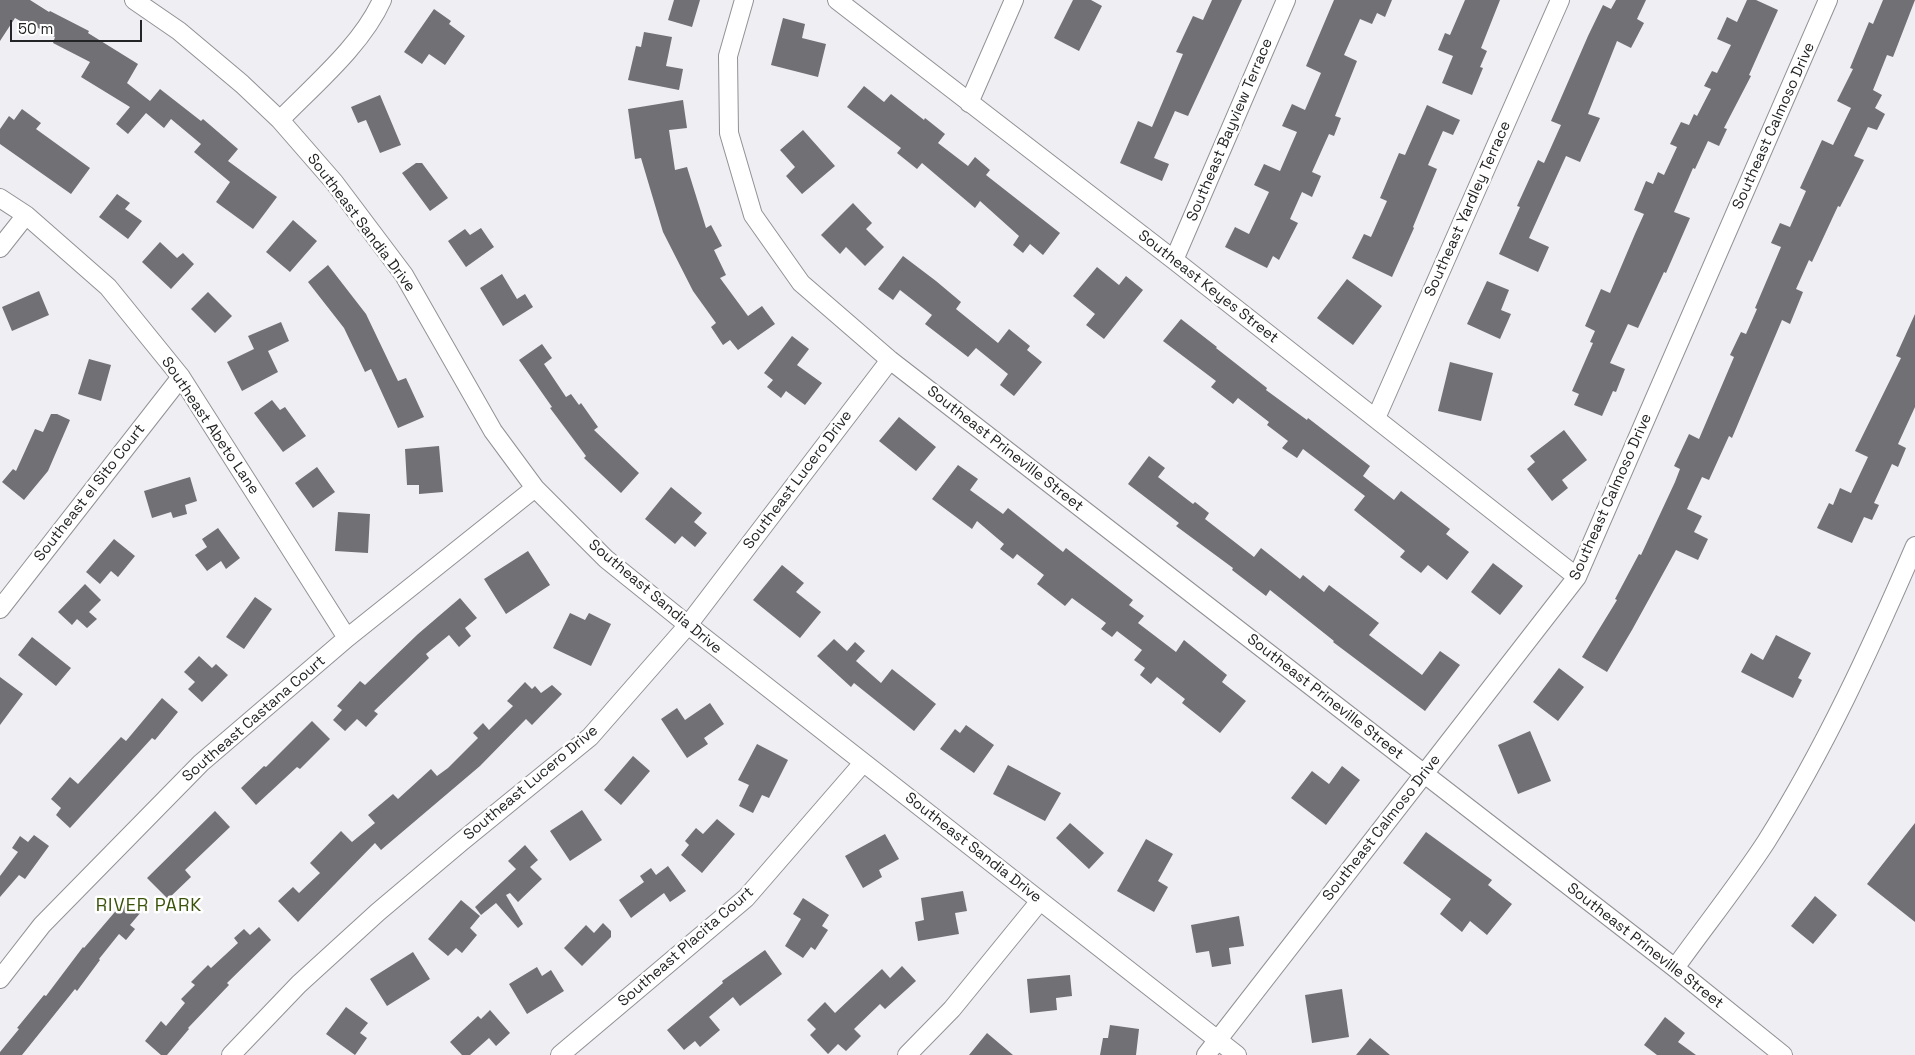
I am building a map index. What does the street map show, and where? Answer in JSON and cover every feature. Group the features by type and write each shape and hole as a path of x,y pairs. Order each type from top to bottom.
{"street":[{"name":"Southeast Sandia Drive","path":"134,0 179,31 242,84 280,120 334,182 404,275 494,431 535,488 606,559 1238,1055"},
{"path":"280,120 350,47 377,11 382,0"},
{"name":"Southeast Prineville Street","path":"744,0 728,56 729,133 753,215 801,284 890,360 1675,968 1783,1055"},
{"name":"Southeast Keyes Street","path":"837,0 968,103 1174,260 1577,577"},
{"path":"968,103 1014,0"},
{"name":"Southeast Bayview Terrace","path":"1174,260 1286,0"},
{"name":"Southeast Yardley Terrace","path":"1376,418 1560,0"},
{"name":"Southeast Calmoso Drive","path":"1206,1055 1577,577 1828,0"},
{"name":"Southeast Abeto Lane","path":"0,198 26,215 108,287 181,377 347,638"},
{"path":"0,248 26,215"},
{"name":"Southeast Lucero Drive","path":"231,1055 299,984 378,912 590,737 688,625 890,360"},
{"name":"Southeast el Sito Court","path":"0,609 181,377"},
{"name":"Southeast Castana Court","path":"0,979 42,925 200,763 347,638 535,488"},
{"path":"1675,968 1765,842 1820,748 1884,618 1915,546"},
{"name":"Southeast Placita Court","path":"560,1055 746,898 863,762"},
{"path":"907,1055 952,1010 1040,901"}],"building":[{"path":"0,0 30,0 49,12 89,31 88,33 138,64 127,83 150,101 160,89 201,121 203,119 238,149 228,161 277,197 253,229 216,202 230,182 194,152 201,144 171,119 164,128 146,113 128,134 116,124 130,107 81,77 90,62 53,43 55,37 25,21 24,23 15,18 0,41"},
{"path":"674,0 700,0 692,27 668,20"},
{"path":"1073,0 1091,0 1102,6 1079,51 1054,38"},
{"path":"1212,0 1242,0 1188,116 1175,111 1154,158 1169,164 1162,181 1120,163 1138,121 1152,127 1183,54 1176,52 1193,16 1203,20"},
{"path":"1334,0 1392,0 1385,17 1377,13 1372,24 1360,19 1344,55 1357,61 1335,116 1341,118 1334,136 1329,134 1312,172 1321,176 1312,197 1302,192 1290,219 1298,223 1279,260 1273,256 1267,268 1225,247 1235,227 1249,234 1269,192 1254,185 1264,164 1280,171 1297,132 1282,126 1292,104 1305,110 1321,73 1306,66"},
{"path":"1465,0 1500,0 1481,48 1487,51 1480,67 1483,68 1472,95 1442,83 1453,56 1438,50 1445,33 1450,35"},
{"path":"1616,0 1646,0 1637,19 1644,23 1631,48 1617,41 1588,114 1600,118 1580,162 1566,156 1529,238 1549,247 1538,272 1499,254 1520,207 1517,206 1538,160 1544,163 1561,125 1551,121 1588,36 1603,5 1611,9"},
{"path":"1747,0 1756,0 1778,10 1749,75 1751,76 1724,128 1727,129 1719,146 1708,141 1695,169 1693,168 1674,212 1690,218 1666,273 1664,272 1638,328 1628,324 1610,363 1625,369 1616,392 1613,391 1602,416 1574,405 1579,394 1572,391 1593,343 1590,342 1595,331 1585,326 1601,289 1610,293 1644,214 1634,210 1646,181 1653,184 1658,172 1664,175 1677,147 1670,144 1681,122 1689,125 1694,114 1697,116 1711,89 1704,86 1712,71 1717,73 1731,45 1717,39 1727,17 1737,22"},
{"path":"1883,0 1915,0 1893,57 1887,55 1873,90 1882,95 1875,108 1885,114 1877,130 1868,127 1854,156 1864,160 1840,207 1838,206 1812,262 1809,260 1796,289 1803,292 1790,324 1782,320 1732,438 1729,436 1709,480 1702,477 1687,509 1702,516 1694,532 1708,539 1698,560 1676,550 1607,672 1582,657 1617,600 1615,599 1639,554 1641,555 1675,482 1680,469 1674,466 1689,434 1699,439 1734,357 1730,355 1741,332 1746,334 1781,247 1771,243 1780,223 1790,227 1806,191 1800,188 1822,140 1833,145 1851,108 1837,101 1853,69 1850,68 1869,22 1873,24"},
{"path":"434,9 451,21 449,24 465,36 445,65 429,54 422,64 404,52"},
{"path":"783,18 805,24 802,38 826,44 818,77 771,65"},
{"path":"644,32 672,37 666,66 683,69 679,90 628,80 636,46 641,47"},
{"path":"864,86 884,102 891,94 924,120 925,118 945,134 938,143 968,166 975,157 990,170 986,175 1060,233 1043,255 1030,244 1023,253 1013,245 1019,236 980,201 975,208 922,163 917,169 897,153 901,148 847,107"},
{"path":"380,95 401,145 380,153 366,120 358,123 351,107"},
{"path":"683,100 687,128 669,130 675,170 687,167 706,228 711,225 722,246 714,250 726,275 720,278 748,316 762,306 775,324 738,350 730,340 723,345 711,327 716,323 693,291 663,232 641,158 635,159 628,109"},
{"path":"1427,105 1460,120 1453,135 1443,131 1428,165 1437,169 1392,277 1352,258 1364,234 1371,237 1387,201 1380,198 1399,153 1405,155"},
{"path":"22,109 41,123 36,129 90,168 71,194 0,144 0,129 9,116 14,120"},
{"path":"803,130 835,166 802,194 786,176 795,167 780,150"},
{"path":"416,163 422,163 448,198 430,211 402,173"},
{"path":"117,194 130,203 125,209 142,221 128,239 99,217"},
{"path":"853,203 872,223 866,229 884,247 865,266 846,247 840,254 821,235"},
{"path":"293,220 317,241 290,272 266,252"},
{"path":"481,228 494,247 466,267 448,241 465,229 470,235"},
{"path":"160,242 177,258 183,253 194,264 171,289 142,262"},
{"path":"903,256 961,302 956,309 998,343 1009,329 1030,346 1027,350 1042,362 1014,396 1000,385 1008,374 976,348 968,357 925,324 932,315 900,290 893,300 878,289"},
{"path":"328,265 366,314 398,381 406,378 424,417 398,428 371,369 365,372 344,328 308,282"},
{"path":"1097,267 1119,285 1126,276 1143,290 1104,339 1086,325 1095,314 1073,296"},
{"path":"502,274 517,299 525,294 533,307 503,326 480,288"},
{"path":"1347,279 1382,306 1353,345 1317,318"},
{"path":"1487,281 1509,290 1501,310 1511,314 1500,339 1467,324"},
{"path":"39,291 49,315 12,331 2,307"},
{"path":"208,292 232,316 215,333 191,309"},
{"path":"1915,314 1915,407 1898,444 1906,448 1898,467 1892,464 1874,503 1879,505 1872,520 1864,517 1852,543 1817,528 1829,503 1833,505 1840,488 1851,493 1868,457 1855,451 1901,358 1896,356"},
{"path":"1181,319 1267,388 1266,390 1307,420 1308,418 1370,466 1363,476 1394,500 1401,491 1450,529 1446,534 1469,552 1447,580 1428,565 1421,573 1400,557 1405,551 1354,510 1365,496 1303,449 1297,458 1282,448 1288,441 1267,425 1269,422 1238,398 1233,404 1211,387 1216,381 1163,341"},
{"path":"281,322 289,341 268,351 278,372 242,391 227,362 254,349 248,336"},
{"path":"792,336 809,349 797,365 822,383 805,405 786,391 781,398 767,387 773,380 764,373"},
{"path":"542,344 552,358 544,364 566,397 571,394 579,405 581,403 598,427 594,430 639,473 621,493 584,458 586,456 550,408 552,407 519,360"},
{"path":"89,359 111,365 101,401 78,394"},
{"path":"1450,362 1493,373 1481,421 1438,411"},
{"path":"272,400 280,410 285,407 306,436 283,452 254,413"},
{"path":"51,414 57,414 70,420 48,471 24,500 2,482 13,469 16,471 35,429 43,432"},
{"path":"899,417 936,447 916,471 879,441"},
{"path":"1564,430 1587,460 1562,480 1568,488 1552,501 1527,469 1535,462 1530,456"},
{"path":"439,446 443,492 419,494 419,485 407,485 405,449"},
{"path":"1149,456 1165,468 1158,477 1193,504 1195,502 1209,513 1205,519 1254,557 1261,548 1300,579 1303,575 1324,592 1329,585 1379,623 1369,635 1422,675 1440,651 1460,665 1425,711 1333,642 1270,590 1266,596 1232,570 1233,568 1176,526 1179,523 1128,484"},
{"path":"958,465 978,479 970,490 1003,514 1008,508 1063,552 1066,548 1133,600 1129,605 1144,616 1138,623 1176,652 1184,640 1227,675 1222,682 1246,701 1220,733 1182,703 1185,699 1157,677 1151,684 1140,675 1145,668 1134,660 1142,650 1117,631 1112,637 1101,629 1106,623 1072,598 1065,606 1037,584 1044,575 1017,554 1013,559 1000,549 1004,544 977,521 972,529 932,499"},
{"path":"317,467 335,492 313,508 295,483"},
{"path":"190,477 197,501 185,505 187,514 173,518 171,512 152,518 144,491"},
{"path":"671,487 702,513 694,522 707,533 695,547 682,536 675,544 645,519"},
{"path":"338,512 370,514 368,553 335,551"},
{"path":"218,528 240,558 226,569 221,561 207,571 195,555 207,547 202,539"},
{"path":"114,539 135,556 118,577 111,571 100,584 86,572"},
{"path":"528,551 550,585 506,614 484,579"},
{"path":"1493,563 1523,586 1500,615 1471,592"},
{"path":"782,565 804,583 796,592 821,612 800,638 753,600"},
{"path":"85,584 101,600 89,612 97,619 87,628 77,619 72,625 58,612"},
{"path":"255,597 272,609 244,649 226,637"},
{"path":"460,598 477,618 465,628 471,636 459,647 449,635 426,654 429,658 374,711 378,714 366,727 357,719 345,731 333,720 342,710 337,706 360,681 365,685 418,634"},
{"path":"570,613 585,620 589,613 611,624 591,666 553,648"},
{"path":"1776,635 1811,653 1798,678 1802,680 1793,698 1741,672 1751,653 1763,660"},
{"path":"32,637 71,668 56,686 18,655"},
{"path":"834,639 847,651 855,642 865,651 856,661 881,683 892,669 936,704 914,731 854,683 851,687 817,656"},
{"path":"199,656 212,668 216,664 228,675 202,702 188,689 195,682 184,672"},
{"path":"1559,668 1584,687 1558,721 1533,702"},
{"path":"0,677 23,694 0,725"},
{"path":"525,682 532,689 535,686 541,693 552,685 562,694 532,725 526,719 480,766 381,850 375,843 298,922 278,901 293,887 299,893 320,873 310,863 341,831 352,842 375,823 368,815 393,794 398,799 431,769 437,776 448,768 478,738 473,733 483,723 489,730 513,706 507,701"},
{"path":"162,698 178,712 155,740 152,738 70,828 56,815 61,808 51,799 70,777 78,784 121,737 126,741"},
{"path":"710,703 724,724 704,738 708,744 687,758 661,719 677,708 685,720"},
{"path":"312,721 330,739 300,769 297,767 256,805 241,788 264,766 266,767"},
{"path":"966,725 994,745 974,773 940,749 955,729 960,733"},
{"path":"1530,731 1551,781 1518,794 1498,745"},
{"path":"757,744 788,760 769,798 762,795 753,813 739,806 749,785 738,780"},
{"path":"633,756 650,771 621,805 604,790"},
{"path":"1008,765 1061,793 1045,821 993,794"},
{"path":"1342,766 1360,780 1326,825 1291,798 1312,771 1329,784"},
{"path":"582,810 602,840 570,861 550,831"},
{"path":"215,811 230,827 185,870 191,877 168,899 147,878"},
{"path":"717,819 735,834 702,873 681,855 689,845 685,841 696,828 703,834"},
{"path":"1070,823 1104,853 1089,869 1056,838"},
{"path":"1915,823 1915,922 1867,884"},
{"path":"1426,832 1492,880 1488,885 1512,904 1487,935 1470,921 1462,932 1440,914 1451,899 1403,863"},
{"path":"885,834 899,859 879,870 882,877 863,888 845,856"},
{"path":"34,835 49,846 25,879 19,875 0,897 0,876 18,852 12,848 20,836 28,842"},
{"path":"1146,839 1173,854 1158,881 1168,887 1154,912 1117,891"},
{"path":"525,845 538,860 530,867 542,879 518,902 510,893 506,895 523,924 518,928 496,903 481,915 475,907 516,869 508,861"},
{"path":"668,866 686,891 670,902 664,893 631,918 619,900 644,882 640,876 651,868 656,875"},
{"path":"963,891 967,911 955,913 959,934 918,941 915,922 924,920 921,898"},
{"path":"1815,896 1837,915 1813,944 1791,926"},
{"path":"803,898 829,915 822,926 828,930 815,950 811,947 803,958 785,946 801,919 793,914"},
{"path":"126,899 141,912 130,925 135,929 126,940 119,934 77,991 75,989 22,1055 0,1055 0,1052 19,1029 17,1028 44,995 46,996 83,947"},
{"path":"461,900 480,916 470,928 477,935 462,953 456,948 448,956 428,939"},
{"path":"1239,916 1244,946 1229,948 1231,964 1212,967 1209,951 1196,953 1191,925"},
{"path":"603,923 611,931 611,937 582,966 564,948 586,925 594,933"},
{"path":"259,927 271,940 227,983 229,985 188,1028 167,1055 161,1055 145,1041 161,1021 166,1026 185,1003 181,999 195,985 191,982 208,965 211,968 238,943 234,938 244,929 250,935"},
{"path":"765,950 782,974 740,1006 733,997 709,1017 720,1030 700,1047 695,1041 684,1050 667,1030 723,983 722,981"},
{"path":"413,952 430,979 387,1006 370,979"},
{"path":"902,966 916,981 885,1009 880,1004 854,1029 861,1036 846,1051 838,1044 828,1054 810,1035 816,1029 807,1020 825,1002 835,1013 882,969 890,978"},
{"path":"537,967 542,976 551,970 564,991 527,1014 509,984"},
{"path":"1070,975 1072,996 1056,998 1057,1010 1030,1013 1027,979"},
{"path":"1342,989 1349,1037 1312,1043 1305,995"},
{"path":"346,1007 368,1023 360,1033 367,1038 355,1055 326,1034"},
{"path":"490,1010 510,1033 496,1046 489,1038 470,1055 462,1055 450,1042 478,1016 481,1019"},
{"path":"1665,1017 1685,1033 1678,1042 1696,1055 1657,1055 1644,1045"},
{"path":"1110,1025 1139,1029 1136,1055 1100,1055 1103,1038 1108,1038"},
{"path":"987,1033 1013,1055 969,1055"},
{"path":"1370,1038 1390,1055 1356,1055"}],"district":[{"name":"RIVER PARK","path":"149,906"}]}
